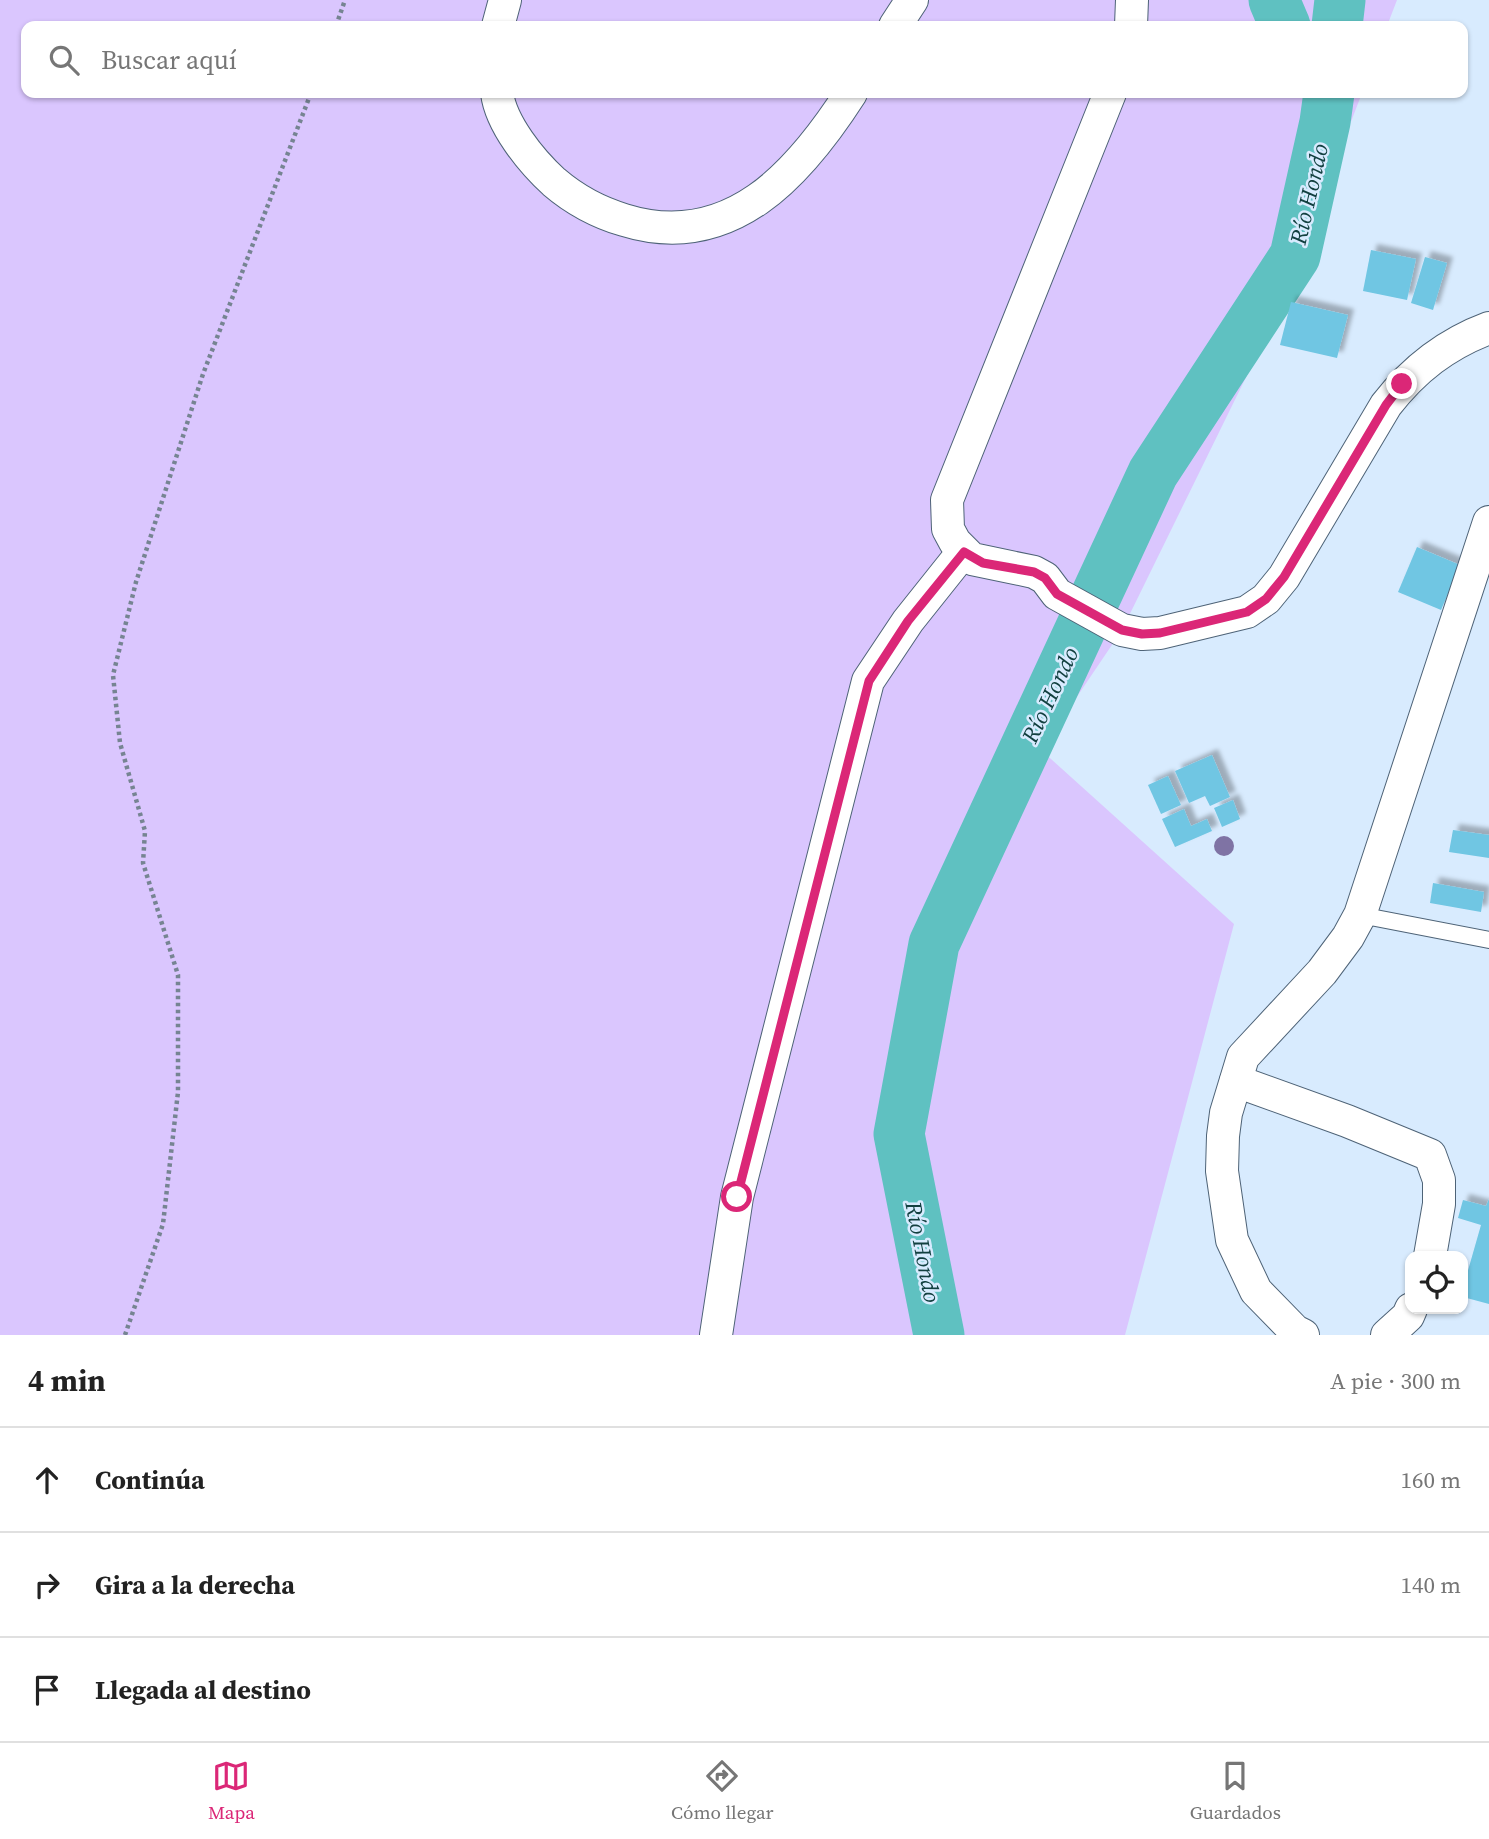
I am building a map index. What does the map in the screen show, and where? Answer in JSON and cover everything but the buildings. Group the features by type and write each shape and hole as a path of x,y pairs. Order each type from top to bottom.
{"street":[{"path":"499,21 505,0"},
{"path":"898,21 912,0"},
{"path":"1131,21 1132,0"},
{"path":"498,98 516,136 536,165 569,195 599,212 643,226 682,229 716,223 775,188 818,140 847,98"},
{"path":"1108,98 947,500 948,529 964,552 983,563 1034,572 1045,578 1057,594 1122,630 1142,634 1160,633 1247,612 1266,599 1298,555 1386,405 1402,384 1420,367 1457,341 1489,328"},
{"path":"1303,1335 1295,1331 1256,1291 1232,1240 1222,1171 1226,1113 1243,1057 1322,972 1348,937 1360,915 1489,522"},
{"path":"716,1335 737,1197 869,681 908,621 964,552"},
{"path":"1236,1081 1348,1121 1430,1155 1439,1180 1439,1204 1431,1251"},
{"path":"1387,1335 1409,1314"}],"lane":[{"path":"1360,915 1489,940"}],"path":[{"path":"337,21 345,0"},
{"path":"125,1335 163,1224 178,1092 178,975 143,863 145,831 120,743 113,675 136,582 204,374 309,98"}],"shaded area":[{"path":"0,0 1397,0 1389,21 21,21 21,98 1360,98 1278,312 1122,630 1041,750 1234,924 1125,1335 0,1335"}],"waterway":[{"name":"Río Hondo","path":"1274,0 1283,21"},
{"path":"1338,21 1340,0"},
{"name":"Río Hondo","path":"939,1335 899,1134 934,944 1153,473 1295,256 1328,98"}],"route":[{"path":"737,1197 869,681 908,621 964,552 983,563 1034,572 1045,578 1057,594 1122,630 1142,634 1160,633 1247,612 1266,599 1284,577 1386,405 1402,384"}]}
